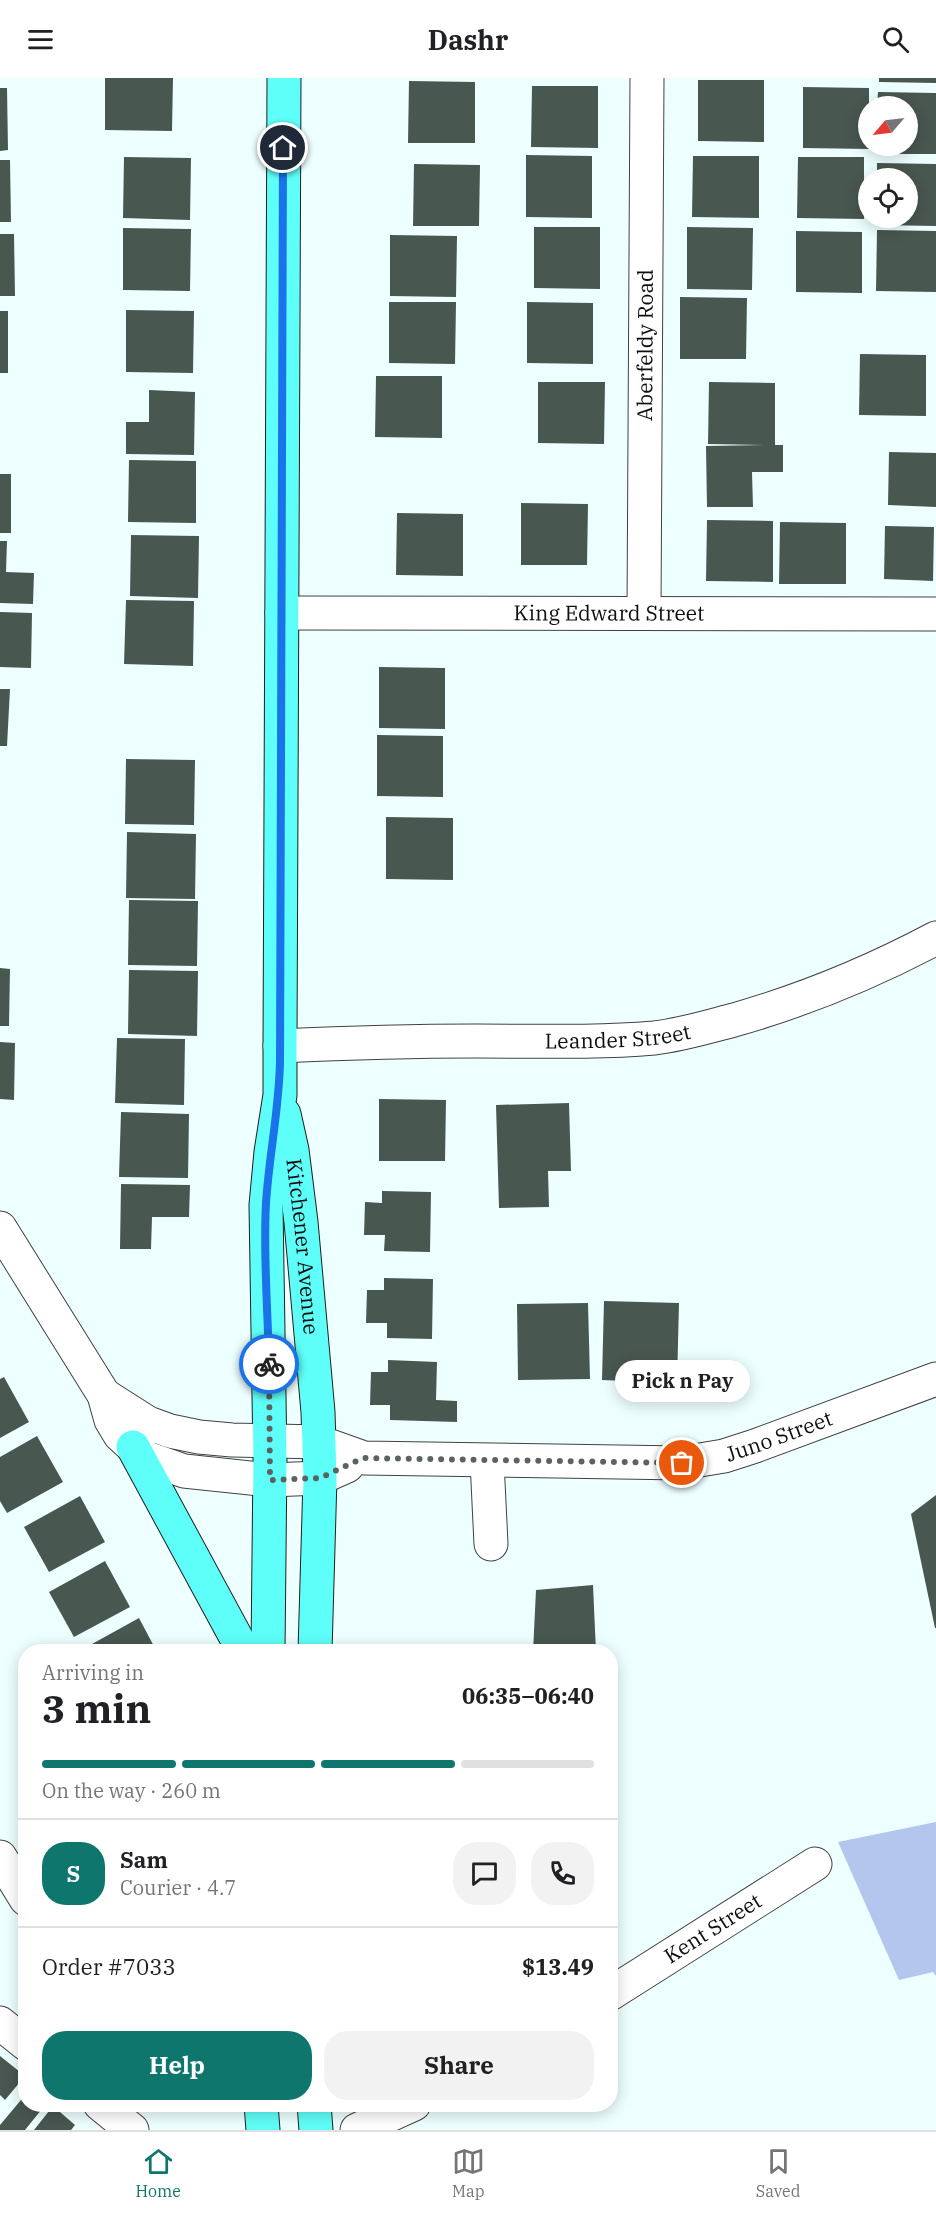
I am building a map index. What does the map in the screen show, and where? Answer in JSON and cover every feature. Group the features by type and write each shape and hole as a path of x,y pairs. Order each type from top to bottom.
{"main road":[{"name":"Kitchener Avenue","path":"268,1644 270,1442 266,1205 280,1095 284,78"},
{"name":"Kitchener Avenue","path":"280,1095 292,1150 313,1343 320,1478 315,1644"},
{"path":"133,1448 240,1644"},
{"path":"262,2112 263,2130"},
{"path":"315,2112 316,2130"}],"street":[{"name":"Aberfeldy Road","path":"644,612 646,78"},
{"name":"King Edward Street","path":"282,613 936,614"},
{"name":"Leander Street","path":"280,1046 398,1041 580,1041 665,1036 759,1012 832,987 936,938"},
{"path":"0,1228 104,1395 111,1420 120,1435 147,1458 184,1471 270,1480 320,1478 363,1458"},
{"name":"Juno Street","path":"363,1458 487,1461 606,1460 682,1463 704,1460 755,1446 936,1379"},
{"path":"104,1395 139,1418 170,1431 199,1437 270,1442 319,1442 363,1458"},
{"path":"487,1461 491,1544"},
{"path":"0,1857 18,1886"},
{"name":"Kent Street","path":"618,1989 815,1864"},
{"path":"0,2023 18,2038"},
{"path":"110,2112 132,2130"},
{"path":"357,2130 396,2112"}],"shaded area":[{"path":"936,1822 936,1976 933,1972 899,1980 838,1842"}],"building":[{"path":"105,78 173,78 172,131 105,130"},
{"path":"879,78 936,78 936,83 879,82"},
{"path":"698,80 764,80 764,142 698,141"},
{"path":"409,81 475,82 475,143 408,143"},
{"path":"532,86 598,86 598,148 531,147"},
{"path":"803,87 869,88 869,96 858,96 858,149 803,148"},
{"path":"0,88 7,88 8,150 0,151"},
{"path":"878,92 936,93 936,154 918,154 918,96 878,96"},
{"path":"526,155 592,156 592,218 526,217"},
{"path":"693,156 759,156 759,218 692,217"},
{"path":"124,157 191,158 190,220 123,218"},
{"path":"798,157 864,157 864,168 858,168 858,219 797,218"},
{"path":"0,160 10,160 11,222 0,222"},
{"path":"877,163 936,164 936,226 918,226 918,168 877,168"},
{"path":"414,164 480,165 479,226 413,226"},
{"path":"534,227 600,227 600,289 534,288"},
{"path":"687,227 753,228 752,290 687,289"},
{"path":"123,228 191,229 190,291 123,290"},
{"path":"877,230 936,231 936,292 876,291"},
{"path":"796,231 862,232 862,293 796,292"},
{"path":"0,234 14,234 15,296 0,296"},
{"path":"390,235 457,236 456,297 390,296"},
{"path":"680,297 747,298 746,359 680,359"},
{"path":"389,302 456,302 455,364 389,363"},
{"path":"527,302 593,303 593,364 527,363"},
{"path":"126,310 194,311 193,373 126,372"},
{"path":"0,311 8,311 8,373 0,373"},
{"path":"860,354 926,355 926,416 859,415"},
{"path":"376,376 442,376 442,438 375,437"},
{"path":"538,382 605,382 604,444 538,443"},
{"path":"709,382 775,383 775,445 783,445 783,472 752,472 753,507 707,507 706,446 768,445 708,444"},
{"path":"149,390 195,392 194,455 126,454 126,422 149,422"},
{"path":"889,452 936,453 936,507 888,505"},
{"path":"129,460 196,461 196,523 128,522"},
{"path":"0,474 11,474 11,533 0,533"},
{"path":"521,503 588,504 587,565 521,565"},
{"path":"397,513 463,514 463,576 396,575"},
{"path":"707,520 773,521 773,582 706,581"},
{"path":"780,522 846,523 846,584 779,584"},
{"path":"885,526 934,527 933,581 884,579"},
{"path":"131,535 199,536 198,598 130,596"},
{"path":"0,541 7,541 6,572 34,573 33,604 0,603"},
{"path":"126,600 194,601 193,666 124,664"},
{"path":"0,612 32,613 31,668 0,667"},
{"path":"379,667 445,668 445,729 379,728"},
{"path":"0,689 10,689 7,746 0,746"},
{"path":"377,735 443,736 443,797 377,796"},
{"path":"126,759 195,760 194,825 125,824"},
{"path":"386,817 453,818 453,880 386,879"},
{"path":"127,832 196,834 195,899 126,898"},
{"path":"129,900 198,901 197,966 128,965"},
{"path":"0,968 10,969 9,1026 0,1026"},
{"path":"129,970 198,971 197,1036 128,1034"},
{"path":"117,1038 185,1039 184,1105 115,1103"},
{"path":"0,1042 15,1043 14,1100 0,1099"},
{"path":"379,1099 446,1100 445,1161 379,1161"},
{"path":"569,1103 571,1171 548,1171 549,1207 499,1208 496,1105"},
{"path":"121,1112 189,1114 188,1178 119,1177"},
{"path":"121,1184 190,1185 189,1217 152,1217 151,1249 120,1249"},
{"path":"382,1191 431,1192 430,1252 384,1251 385,1235 364,1235 365,1202 382,1203"},
{"path":"384,1278 433,1279 432,1339 387,1338 387,1323 366,1323 367,1290 384,1290"},
{"path":"604,1301 679,1303 677,1383 602,1380"},
{"path":"588,1303 590,1379 518,1380 517,1304"},
{"path":"388,1360 437,1362 436,1400 457,1401 457,1422 390,1420 390,1405 370,1405 371,1372 388,1372"},
{"path":"4,1377 29,1422 0,1438 0,1379"},
{"path":"37,1436 63,1482 7,1513 0,1501 0,1457"},
{"path":"936,1495 936,1628 935,1628 911,1514"},
{"path":"80,1496 105,1542 49,1572 24,1527"},
{"path":"105,1561 130,1607 74,1637 49,1592"},
{"path":"593,1585 596,1644 533,1644 536,1590"},
{"path":"139,1618 153,1644 92,1644"},
{"path":"0,2056 18,2070 18,2084 5,2100 0,2095"},
{"path":"18,2104 18,2112 40,2112 25,2130 0,2130 0,2125"},
{"path":"48,2112 60,2112 75,2125 71,2130 34,2130"}],"way so far":[{"path":"269,1364 270,1480 320,1478 363,1458 436,1461 606,1460 682,1463"}],"place":[{"name":"Pick n Pay","path":"682,1463"}],"route":[{"path":"269,1364 266,1205 280,1095 283,148"}]}
